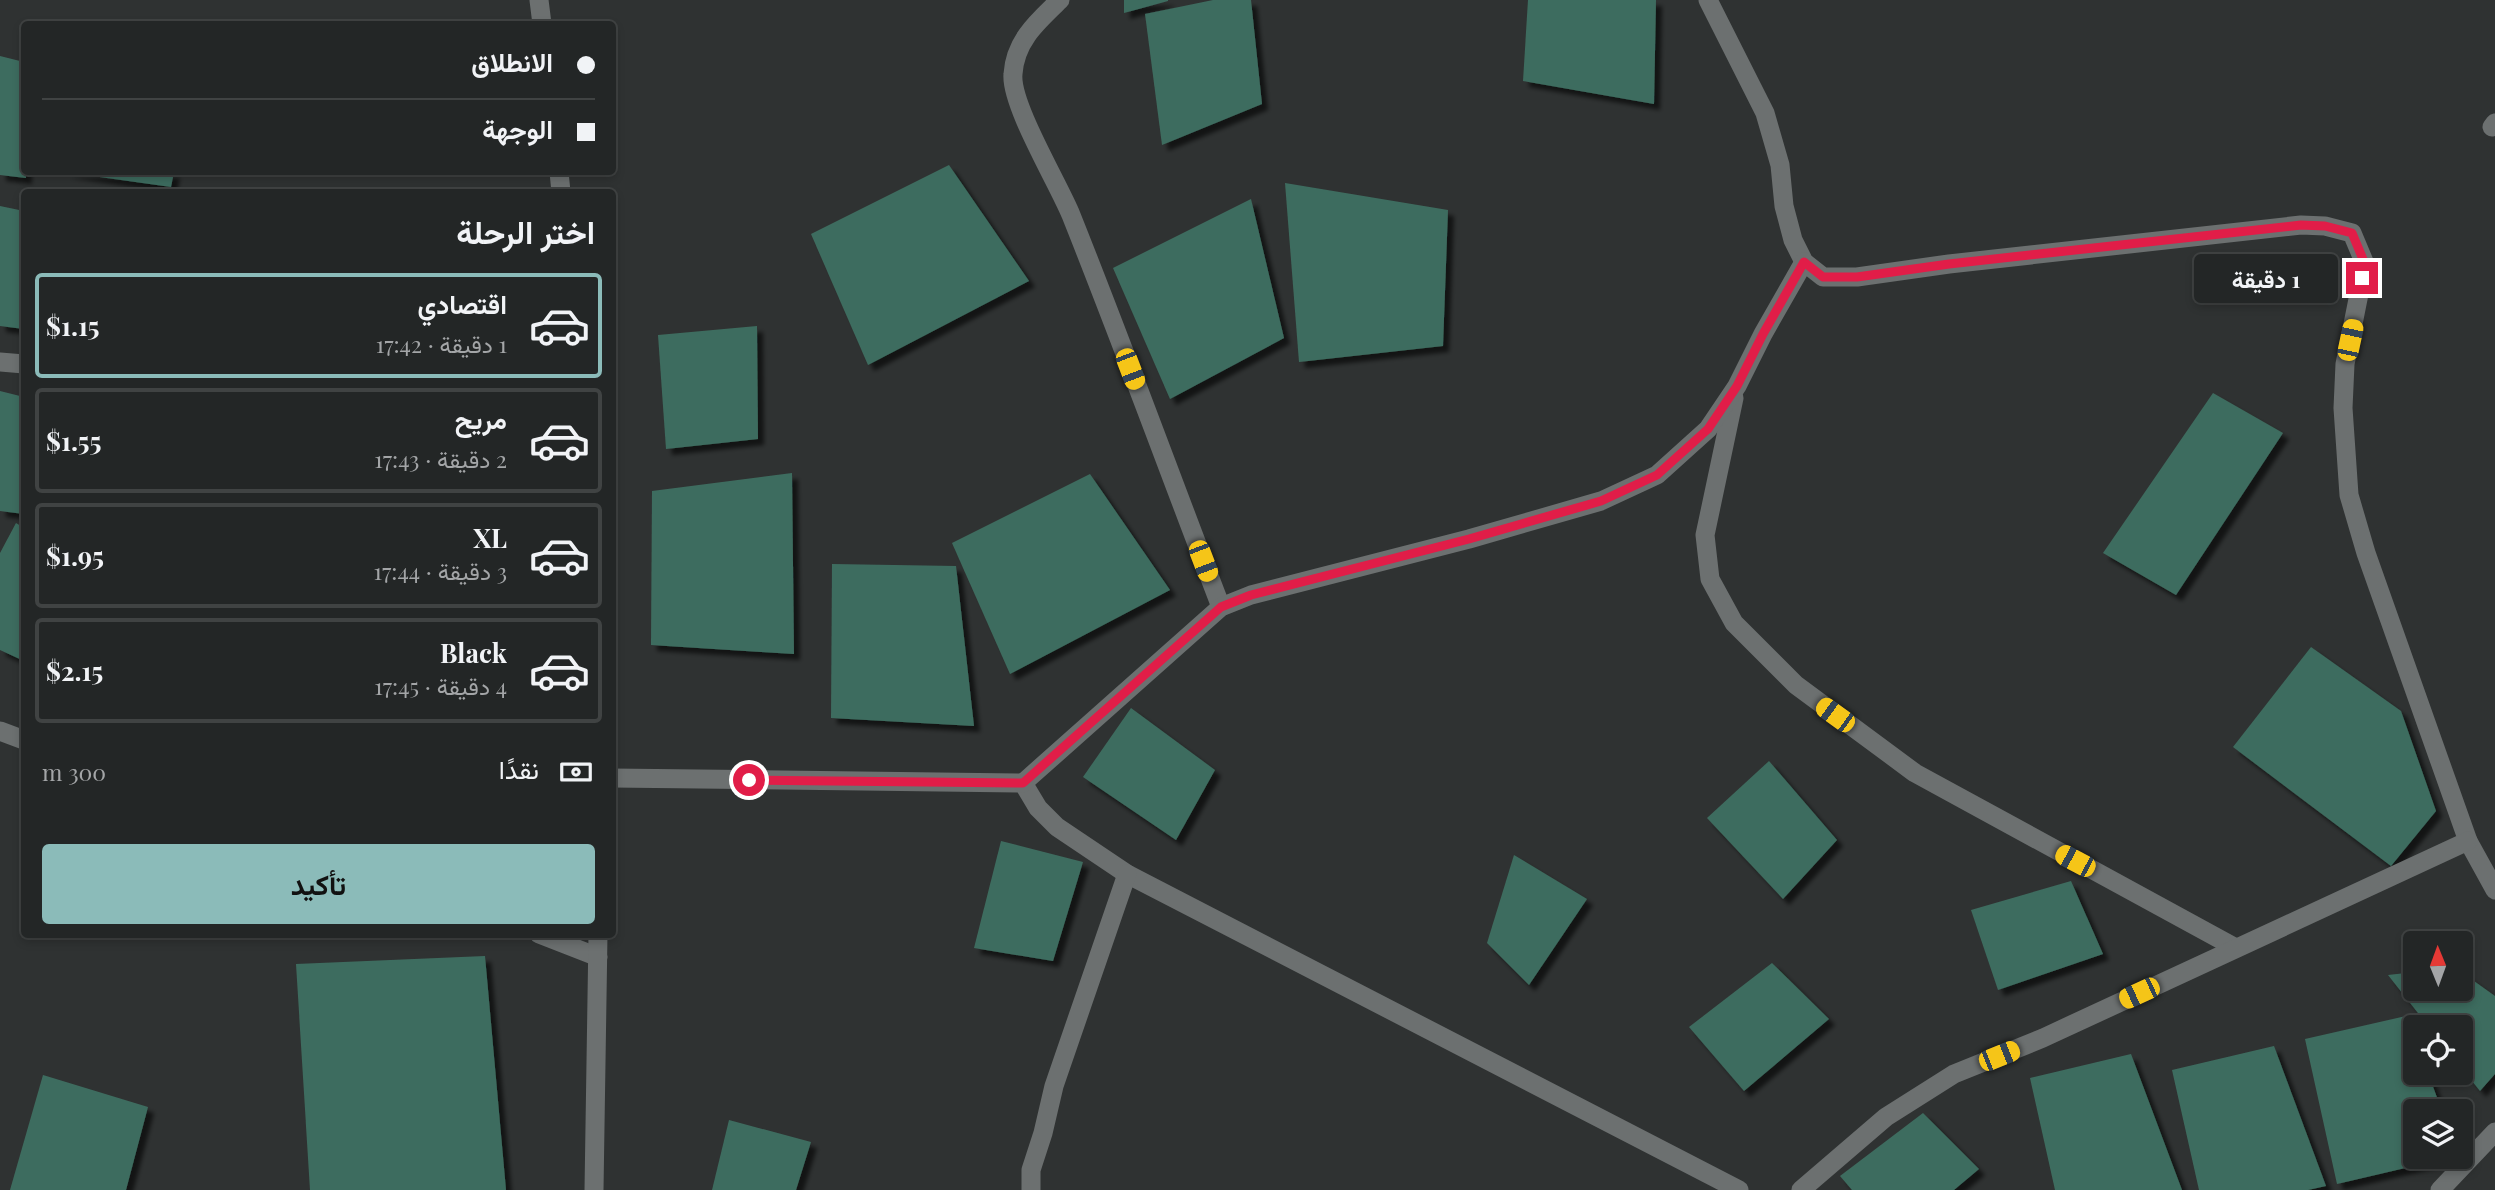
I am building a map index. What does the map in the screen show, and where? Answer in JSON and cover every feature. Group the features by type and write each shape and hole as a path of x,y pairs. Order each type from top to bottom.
{"street":[{"path":"539,0 542,21"},
{"path":"1060,0 1034,24 1017,48 1012,76 1018,100 1070,212 1221,607"},
{"path":"1708,0 1765,113 1780,165 1784,206 1793,240 1804,262 1823,277 1857,277 1949,264 2301,225 2325,226 2352,233 2365,264 2345,364 2343,408 2349,495 2366,553 2468,841 2495,890"},
{"path":"616,778 1023,783 1221,607 1251,595 1469,539 1601,501 1657,475 1708,429 1737,386 1804,262"},
{"path":"0,362 21,364"},
{"path":"1737,386 1705,535 1710,579 1734,623 1796,685 1915,773 2236,948"},
{"path":"0,731 21,739"},
{"path":"1023,783 1038,808 1057,827 1127,874 1739,1190"},
{"path":"1801,1190 1886,1117 1954,1074 2043,1038 2468,841"},
{"path":"1031,1190 1031,1170 1054,1086 1127,874"},
{"path":"549,938 598,957"},
{"path":"594,1190 598,938"},
{"path":"2440,1190 2495,1132"}],"building":[{"path":"1124,0 1168,0 1168,1 1124,13"},
{"path":"1213,0 1251,0 1262,104 1162,145 1145,14"},
{"path":"1528,0 1656,0 1654,104 1523,81"},
{"path":"0,56 21,61 21,175 26,175 26,178 0,175"},
{"path":"949,165 1029,281 868,365 811,234"},
{"path":"85,175 173,175 171,187"},
{"path":"1285,183 1448,210 1443,346 1299,362"},
{"path":"1251,199 1284,338 1170,399 1113,268"},
{"path":"0,206 21,210 21,329 0,326"},
{"path":"757,326 758,439 666,449 658,335"},
{"path":"0,391 21,396 21,514 0,511"},
{"path":"2213,393 2283,433 2176,595 2103,553"},
{"path":"792,473 794,654 651,645 652,491"},
{"path":"1090,474 1170,590 1010,674 952,543"},
{"path":"16,523 21,526 21,660 0,650 0,553"},
{"path":"832,564 956,566 974,726 831,718"},
{"path":"2311,647 2401,711 2436,811 2391,866 2233,747"},
{"path":"1131,708 1215,770 1176,840 1083,777"},
{"path":"1769,761 1837,840 1783,899 1707,818"},
{"path":"1001,841 1083,862 1053,961 974,948"},
{"path":"1514,855 1587,899 1529,985 1487,943"},
{"path":"2071,881 2103,954 1998,990 1971,910"},
{"path":"485,956 506,1190 310,1190 296,964"},
{"path":"1772,963 1829,1019 1744,1091 1689,1027"},
{"path":"2403,973 2403,994 2388,975"},
{"path":"2473,980 2495,996 2495,1074 2480,1091 2473,1082 2473,1015 2420,1015 2408,1001 2473,1001"},
{"path":"2403,1017 2403,1085 2432,1085 2438,1099 2403,1099 2403,1169 2337,1184 2305,1039"},
{"path":"2274,1046 2326,1186 2308,1190 2199,1190 2172,1070"},
{"path":"2131,1054 2182,1190 2055,1190 2030,1078"},
{"path":"43,1075 148,1107 126,1190 10,1190"},
{"path":"1923,1113 1979,1169 1954,1190 1852,1190 1840,1176"},
{"path":"729,1120 811,1142 796,1190 712,1190"}],"route":[{"path":"749,780 1023,783 1221,607 1251,595 1469,539 1601,501 1631,489 1657,475 1708,429 1737,386 1804,262 1823,277 1857,277 1949,264 2301,225 2325,226 2352,233 2365,264 2362,278"}]}
